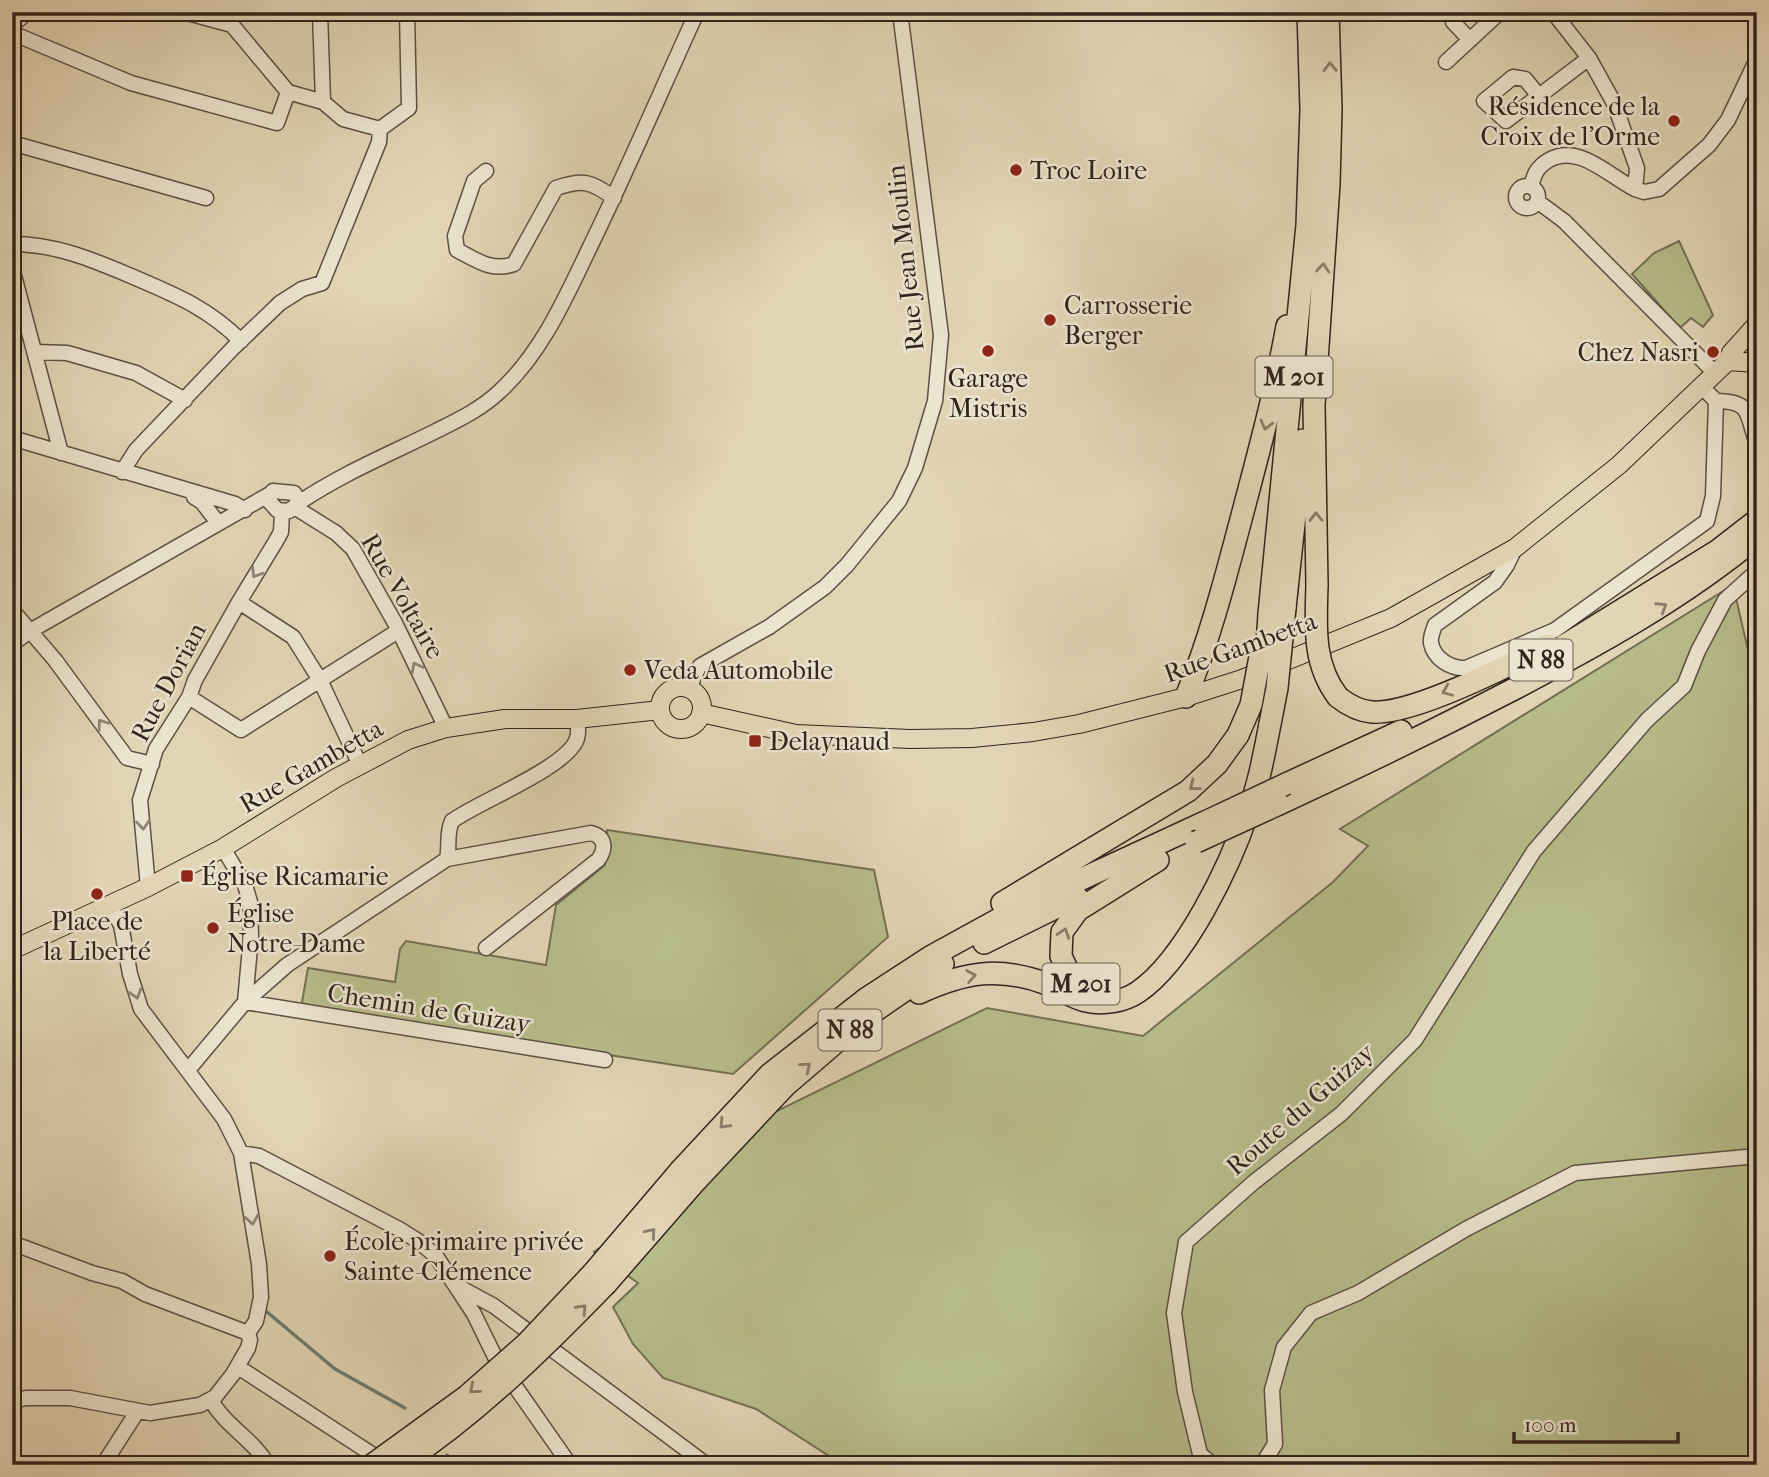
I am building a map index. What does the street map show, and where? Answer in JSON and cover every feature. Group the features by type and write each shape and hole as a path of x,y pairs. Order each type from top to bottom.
{"highway":[{"name":"M 201","path":"1274,615 1317,336 1326,238 1321,130 1308,12"},
{"name":"M 201","path":"1157,860 1078,910 1062,932 1061,956 1066,967 1083,985 1109,991 1125,988 1158,960 1176,935 1207,882 1229,831 1248,776 1255,729 1277,688 1274,615 1310,165 1321,130 1328,12"},
{"path":"1186,697 1204,651 1275,390 1289,313 1303,189 1310,165"},
{"path":"1317,336 1314,405 1316,644 1327,682 1346,703 1371,712 1403,708 1509,664 1662,586"},
{"name":"N 88","path":"400,1465 478,1408 536,1356 600,1279 679,1172 770,1074 867,998 930,957 1021,907 1282,794 1481,694 1662,586 1717,551 1757,520"},
{"name":"N 88","path":"1282,794 1372,761 1604,642 1660,608 1727,562 1757,537"},
{"path":"930,957 964,926 1188,791 1255,729 1251,705 1263,637 1274,615"},
{"name":"M 201","path":"863,1019 948,979 988,973 1021,975 1086,1001 1115,1002 1137,993 1158,973 1185,940 1232,856 1249,811 1255,729"},
{"name":"N 88","path":"372,1465 467,1396 600,1279 785,1086 863,1019 944,963 1157,860 1199,832"}],"main road":[{"name":"Rue Gambetta","path":"701,713 796,734 910,739 972,738 1079,724 1186,697 1242,679 1391,618 1515,548 1619,465 1722,367 1757,324"},
{"path":"1722,367 1757,363"},
{"path":"675,688 690,689 697,695 701,713 694,723 679,729 665,721 660,710 662,698 675,688"},
{"name":"Rue Gambetta","path":"12,950 110,906 223,848 360,765 408,740 446,728 505,719 578,719 660,710"}],"street":[{"path":"12,25 27,12"},
{"path":"184,12 232,25 288,92 323,102 344,119 380,130"},
{"path":"320,12 323,102"},
{"path":"121,472 136,450 280,303 302,289 322,282 379,142 380,130 409,108 407,12"},
{"path":"12,644 218,523 246,510 286,503 314,483 334,480 457,421 500,391 530,357 555,319 614,198 697,12"},
{"name":"Rue Jean Moulin","path":"690,689 700,666 769,627 825,587 847,565 899,501 915,468 935,401 941,335 900,12"},
{"path":"1446,62 1500,12"},
{"path":"1553,12 1589,58 1614,103 1637,168 1635,189"},
{"path":"1453,22 1470,40"},
{"path":"12,33 131,83 277,123 288,92"},
{"path":"1539,96 1589,58"},
{"path":"1722,367 1534,194 1533,175 1540,165 1554,157 1568,155 1585,159 1635,189 1644,192 1659,189 1709,145 1728,120 1757,59"},
{"path":"12,143 206,198"},
{"path":"486,171 474,181 455,236 457,250 489,266 503,268 513,264 556,188 576,181 596,185 614,198"},
{"path":"12,244 37,244 80,254 192,302 223,323 241,341"},
{"path":"12,268 61,453"},
{"path":"34,352 67,353 136,373 185,401"},
{"path":"1702,386 1716,401 1738,402 1744,407 1757,444"},
{"path":"1515,548 1495,582 1435,625 1431,644 1436,654 1451,667 1466,667 1555,630 1706,521 1713,496 1716,401"},
{"path":"12,438 235,504 246,510"},
{"path":"182,490 202,502 218,523"},
{"name":"Rue Dorian","path":"148,887 141,800 156,749 189,697 195,680 281,532 286,503"},
{"name":"Rue Voltaire","path":"286,503 336,533 353,549 398,631 446,728"},
{"name":"Route du Guizay","path":"1213,1465 1200,1454 1185,1392 1174,1313 1186,1242 1254,1182 1341,1114 1415,1040 1534,851 1647,720 1684,686 1698,651 1725,600 1757,571"},
{"path":"239,602 293,636 320,680 360,765"},
{"path":"12,610 55,660 127,758 152,764"},
{"path":"189,697 241,730 398,631"},
{"path":"447,859 447,831 452,821 565,755 577,740 578,719"},
{"path":"188,1070 245,1002 287,965 447,859 591,833 601,837 604,849 598,860 486,948"},
{"path":"223,848 245,885 250,902 251,936 245,1002"},
{"path":"110,906 121,925 130,974 141,1009 224,1119 241,1153 259,1264 261,1297 256,1321 247,1333"},
{"name":"Chemin de Guizay","path":"245,1002 605,1060"},
{"path":"241,1153 259,1156 399,1229 436,1256 457,1286 496,1359 570,1465"},
{"path":"1262,1465 1275,1444 1272,1390 1284,1347 1311,1313 1358,1293 1466,1228 1575,1173 1757,1156"},
{"path":"12,1243 92,1273 122,1281 145,1294 247,1333 250,1340 238,1367 220,1393 211,1400 174,1410 137,1412 70,1398 26,1398 12,1401"},
{"path":"457,1286 494,1306 707,1465"},
{"path":"238,1367 388,1465"},
{"path":"211,1400 217,1412 250,1440 268,1465"},
{"path":"103,1465 137,1412"}],"green space":[{"path":"1679,241 1713,315 1703,327 1691,318 1680,328 1632,274 1654,253"},
{"path":"1733,585 1757,689 1757,1465 834,1465 832,1458 756,1409 663,1378 633,1344 613,1307 638,1283 594,1252 698,1175 673,1162 987,1008 1143,1036 1333,882 1368,846 1340,829"},
{"path":"607,830 874,870 888,937 733,1074 301,1008 308,968 395,982 400,949 406,941 546,965 556,905 605,865"}],"waterway":[{"path":"267,1312 335,1369 405,1408"},
{"path":"447,1455 456,1465"}],"place":[{"name":"Résidence de la Croix de l'Orme","path":"1674,121"},
{"name":"Troc Loire","path":"1016,170"},
{"name":"Carrosserie Berger","path":"1050,320"},
{"name":"Garage Mistris","path":"988,351"},
{"name":"Chez Nasri","path":"1713,352"},
{"name":"Veda Automobile","path":"630,670"},
{"name":"Delaynaud","path":"755,741"},
{"name":"Église Ricamarie","path":"187,876"},
{"name":"Place de la Liberté","path":"97,894"},
{"name":"Église Notre-Dame","path":"213,928"},
{"name":"École primaire privée Sainte-Clémence","path":"330,1256"}]}
